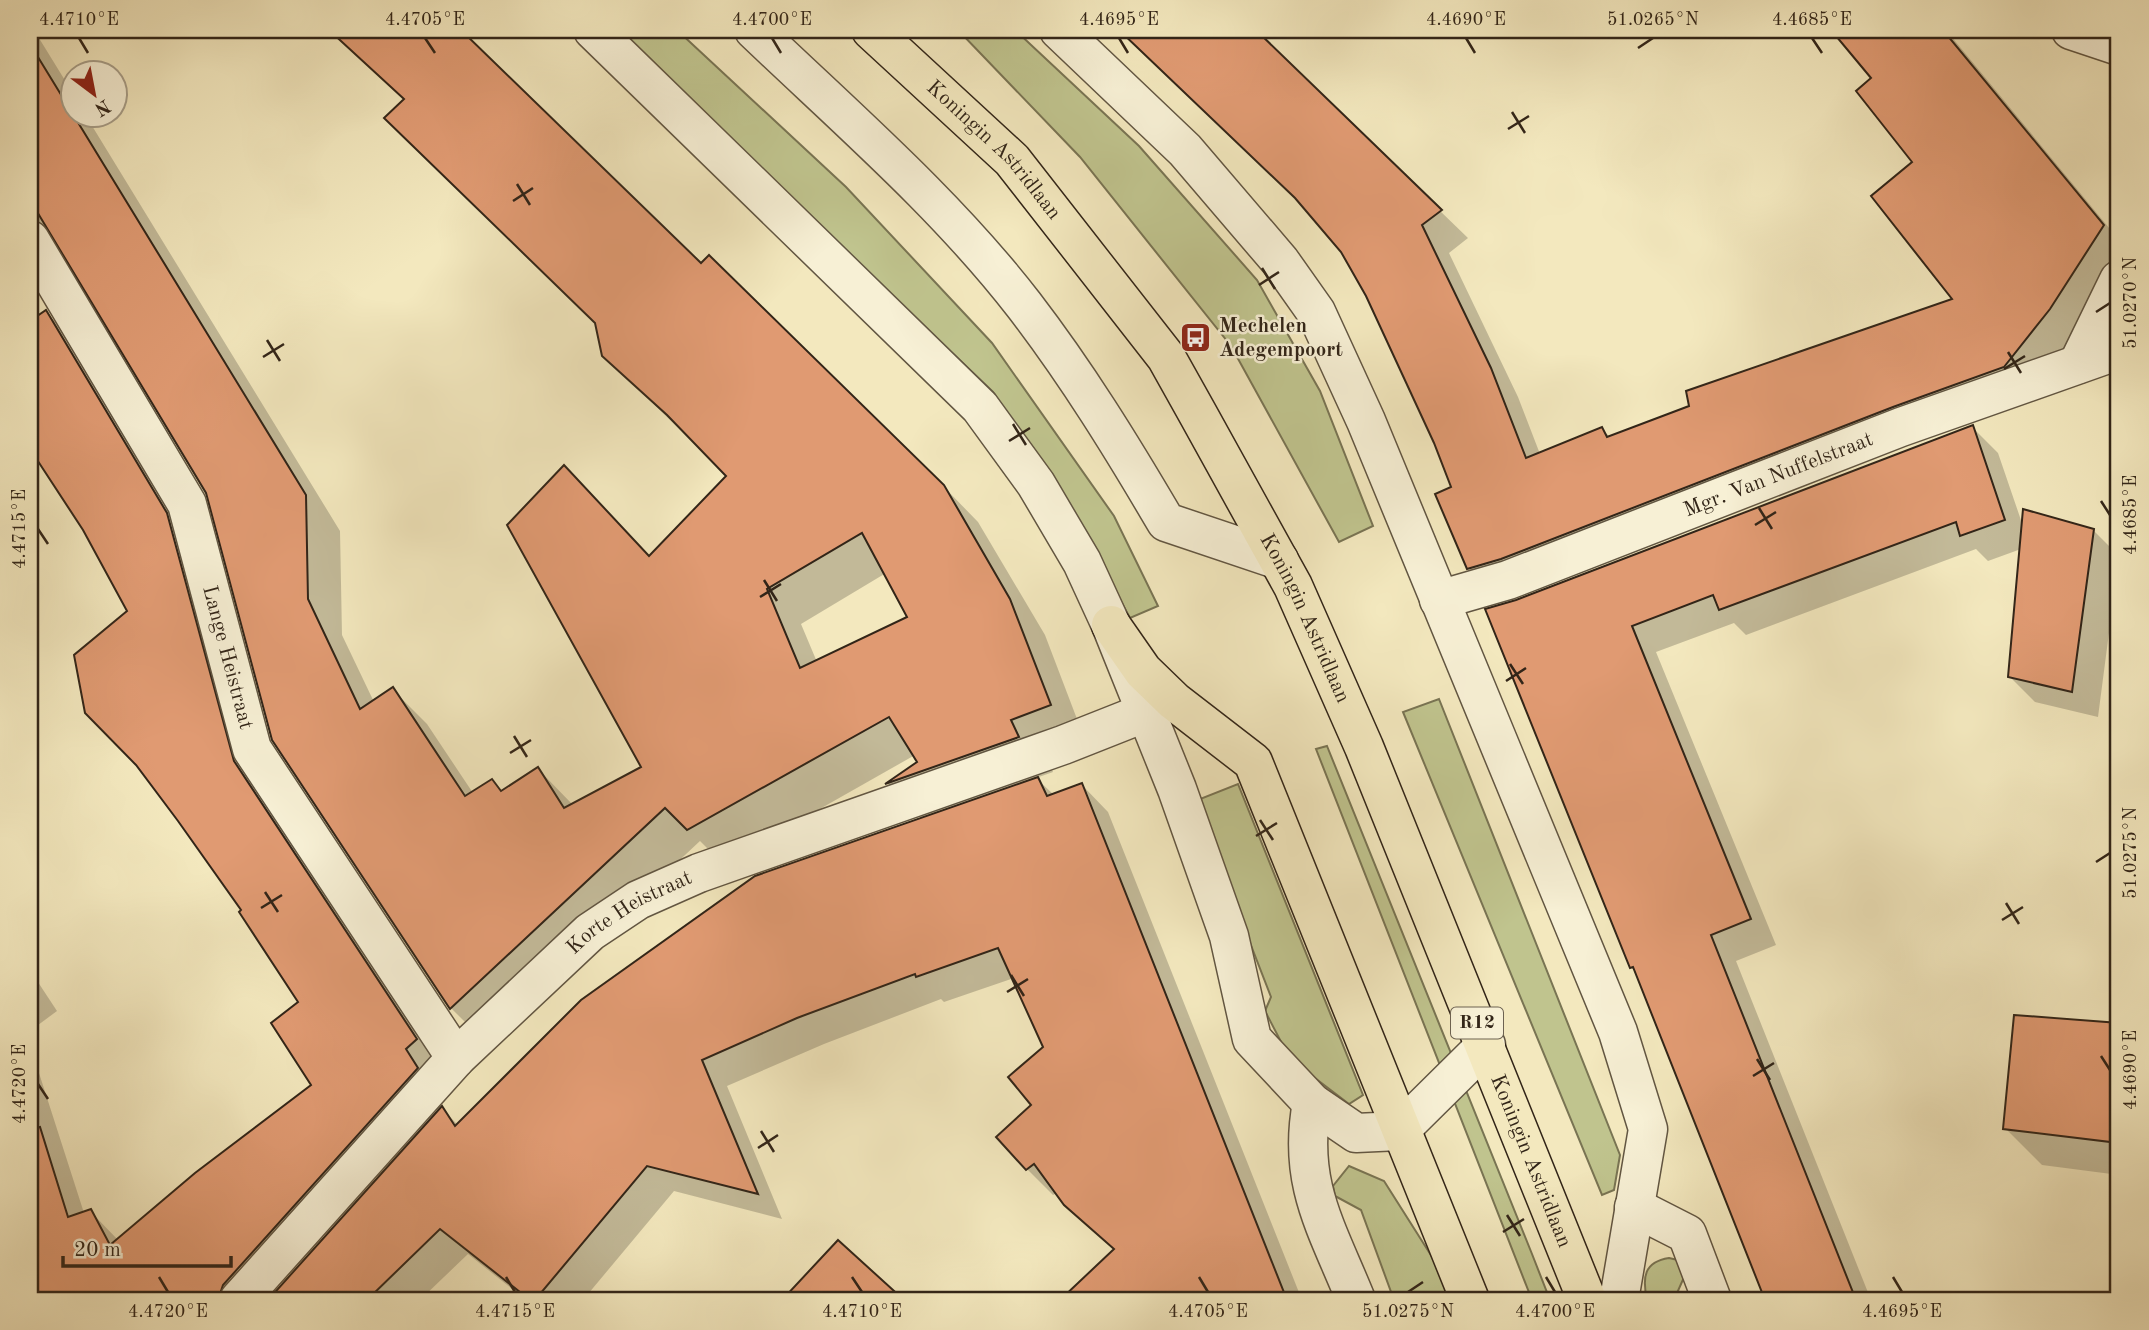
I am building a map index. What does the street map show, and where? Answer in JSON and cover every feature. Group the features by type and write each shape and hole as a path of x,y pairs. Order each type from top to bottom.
{"main road":[{"name":"Koningin Astridlaan","path":"871,30 1012,160 1166,358 1279,560 1364,747 1587,1300"},
{"path":"1111,625 1143,671 1174,701 1252,762 1346,989 1399,1131 1470,1300"}],"street":[{"path":"593,30 980,407 1036,485 1082,562 1111,625 1144,713 1177,789 1229,936 1252,1039 1312,1103 1356,1133 1399,1131 1486,1045"},
{"path":"754,30 939,208 1023,304 1098,407 1166,522 1279,560"},
{"path":"1059,30 1185,150 1280,261 1316,312 1366,421 1618,1032 1647,1129 1619,1300"},
{"path":"2071,30 2119,46"},
{"name":"Lange Heistraat","path":"30,240 187,504 252,749 456,1058"},
{"path":"2078,364 2119,280"},
{"name":"Mgr. Van Nuffelstraat","path":"1439,600 1508,580 1901,427 2119,350"},
{"name":"Korte Heistraat","path":"239,1300 456,1058 590,932 638,901 699,873 1063,745 1144,713"},
{"path":"1312,1103 1306,1137 1310,1187 1356,1300"},
{"path":"1634,1207 1687,1234 1712,1300"}],"green space":[{"path":"619,30 677,30 846,187 992,343 1114,516 1158,606 1130,618 1069,506 993,392"},
{"path":"958,30 1015,30 1139,146 1257,280 1320,391 1373,526 1339,542 1231,346 1080,157"},
{"path":"1439,699 1620,1155 1614,1190 1602,1195 1403,712"},
{"path":"1327,746 1550,1300 1532,1300 1316,749"},
{"path":"1238,784 1363,1095 1349,1104 1290,1059 1265,1011 1271,997 1195,801"},
{"path":"1349,1166 1384,1181 1434,1260 1455,1300 1394,1300 1361,1210 1335,1196 1333,1186"},
{"path":"1669,1258 1689,1266 1677,1293 1680,1300 1647,1300 1647,1272 1654,1263"}],"building":[{"path":"329,30 461,30 701,263 709,255 944,485 1010,599 1051,705 1011,720 1019,737 885,784 917,762 889,717 687,830 665,808 450,1009 272,740 206,493 30,200 30,44 60,93 60,130 83,130 306,495 308,599 360,709 393,687 465,796 492,779 501,791 538,767 564,808 641,767 507,525 564,465 649,556 726,476 667,415 602,356 595,323 384,118 404,99","holes":["862,533 907,617 800,668 767,589"]},
{"path":"1119,30 1256,30 1442,210 1422,225 1491,368 1526,458 1602,427 1607,437 1689,406 1686,391 1952,299 1871,196 1912,162 1856,91 1871,78 1831,30 1943,30 2104,225 2050,309 2004,367 1893,407 1501,559 1467,569 1435,494 1451,487 1434,443 1366,296 1341,252 1295,198"},
{"path":"46,310 167,513 234,761 417,1039 406,1049 418,1068 223,1285 218,1300 30,1300 30,1129 40,1127 68,1217 91,1209 110,1245 195,1173 311,1085 271,1023 298,1002 239,912 241,910 178,821 136,765 85,713 74,655 127,611 83,530 30,449 30,321"},
{"path":"1973,425 2005,520 1960,536 1956,522 1719,610 1713,595 1632,626 1751,919 1711,935 1856,1300 1765,1300 1633,967 1630,968 1485,609 1516,600"},
{"path":"2023,509 2094,529 2072,692 2008,677"},
{"path":"1038,777 1047,796 1082,783 1287,1300 1060,1300 1114,1249 1064,1205 1034,1164 1026,1170 996,1137 1031,1105 1008,1077 1043,1047 998,948 916,977 915,974 797,1018 702,1060 758,1194 647,1166 535,1300 530,1300 440,1229 367,1300 268,1300 442,1106 455,1126 581,1000 755,876"},
{"path":"2014,1015 2119,1023 2119,1143 2003,1129"},
{"path":"838,1240 904,1300 782,1300"}],"place":[{"name":"Mechelen Adegempoort","path":"1196,338"}]}
